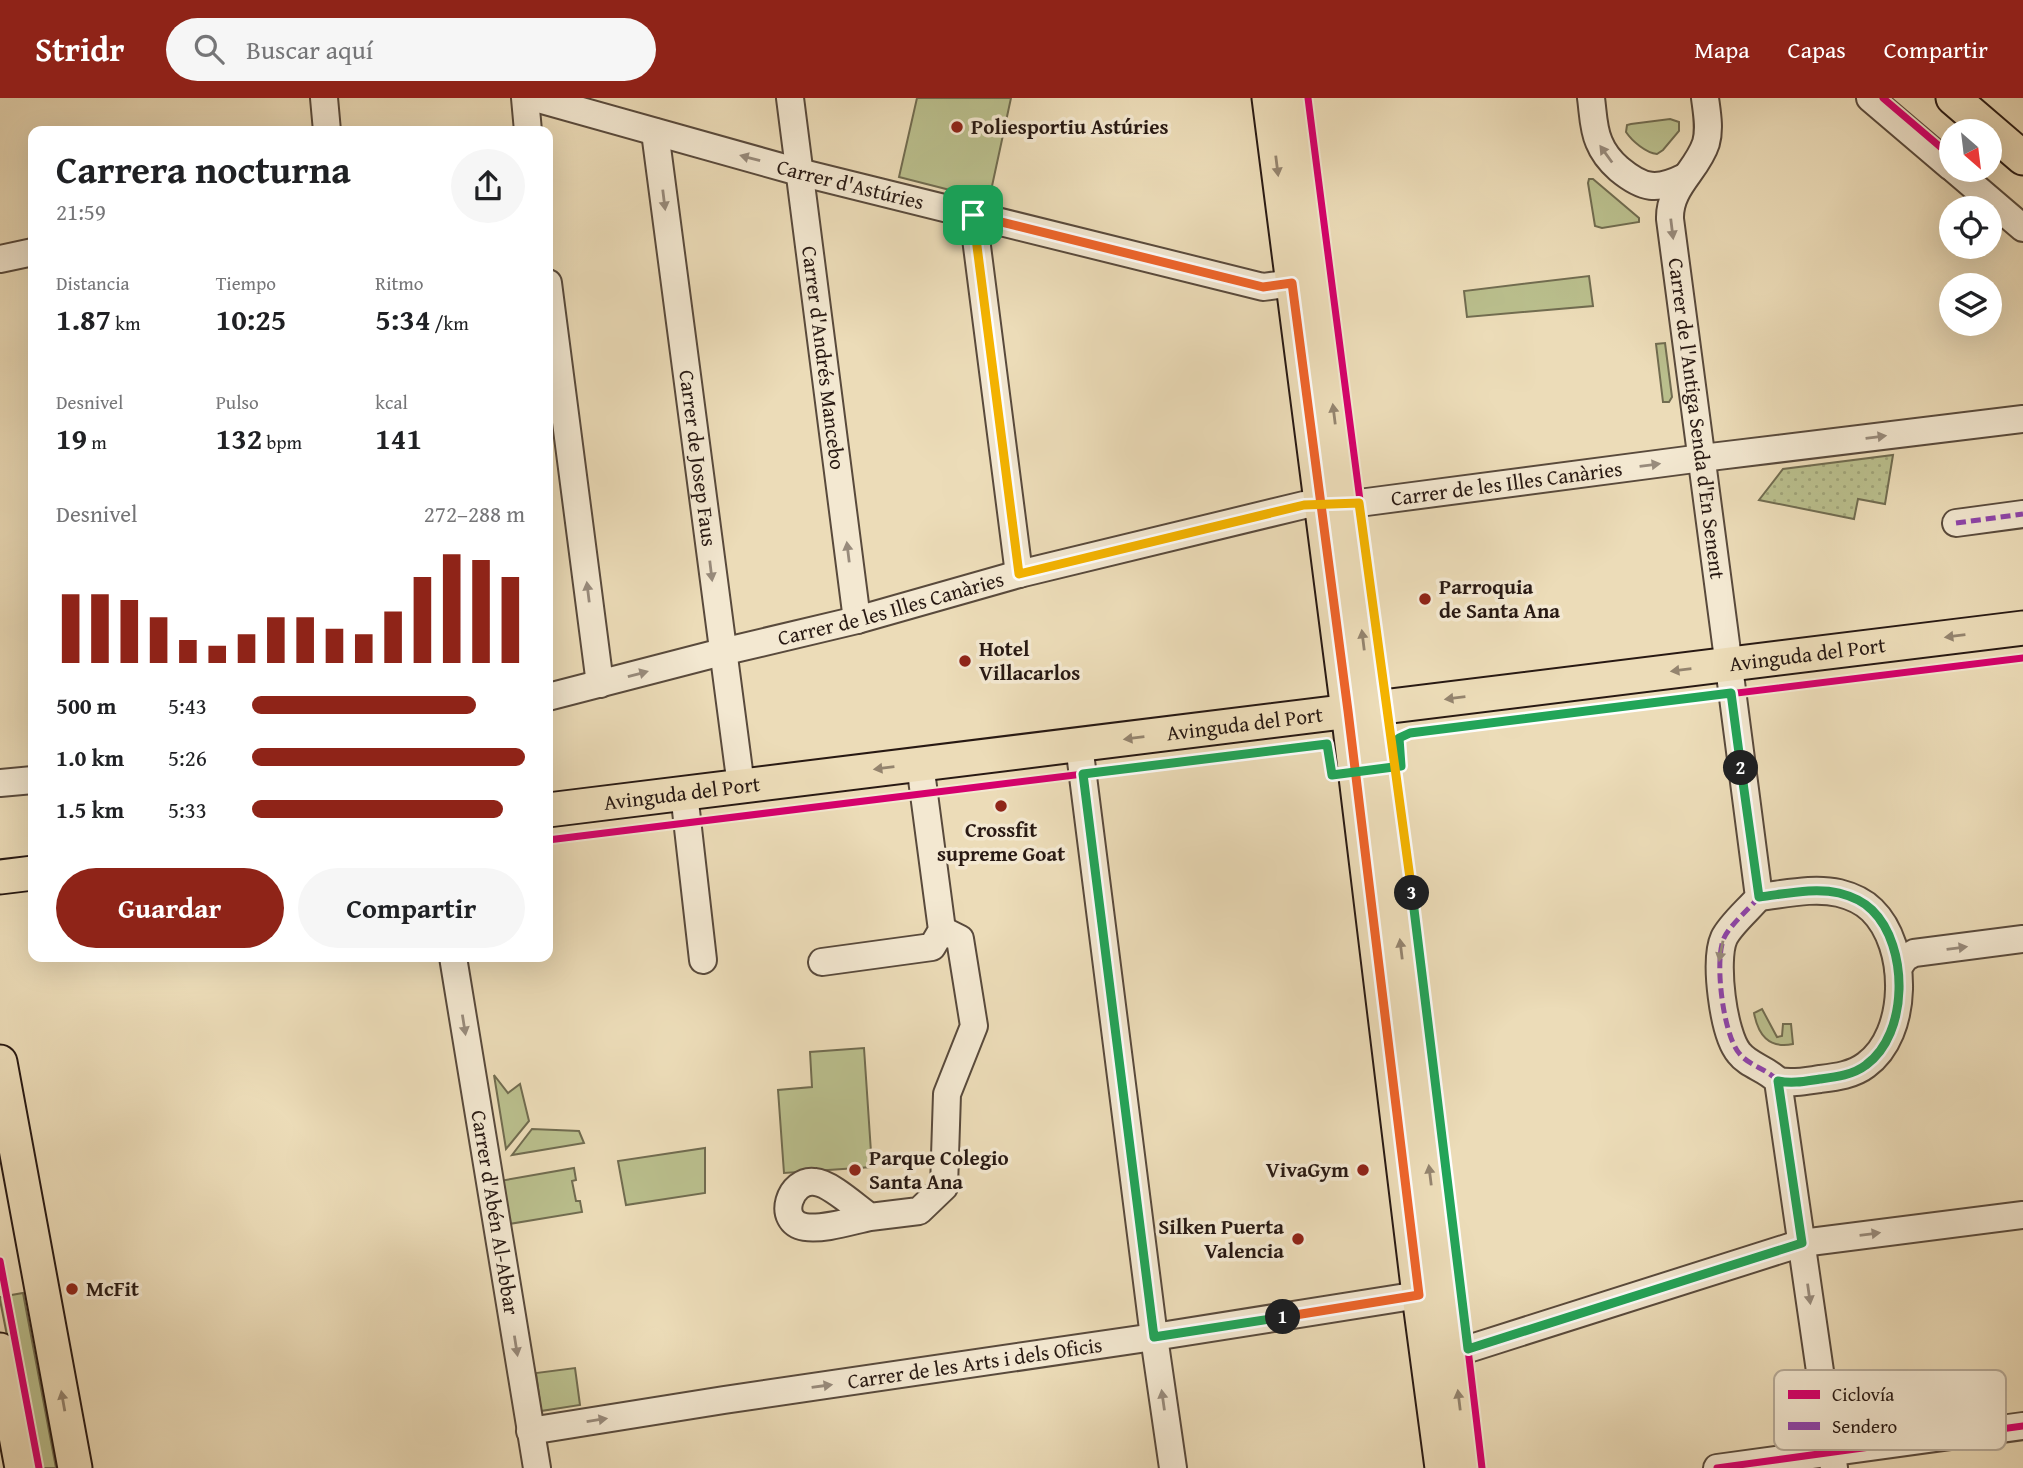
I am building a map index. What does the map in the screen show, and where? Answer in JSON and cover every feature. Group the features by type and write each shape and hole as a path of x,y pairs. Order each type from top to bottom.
{"main road":[{"path":"1269,98 1292,283 1333,504"},
{"path":"1293,98 1333,504 1467,1468"},
{"path":"1953,98 2023,158"},
{"name":"Avinguda del Port","path":"553,809 2023,628"},
{"path":"1360,709 1419,1295 1442,1468"},
{"path":"0,877 28,874"},
{"path":"0,1062 75,1468"},
{"path":"0,1350 22,1468"}],"street":[{"path":"324,98 327,126"},
{"path":"525,98 528,126"},
{"name":"Carrer d'Astúries","path":"535,98 799,172 1263,287 1292,283"},
{"name":"Carrer d'Andrés Mancebo","path":"790,98 857,620"},
{"path":"1591,98 1599,143 1606,155 1630,178 1643,186 1659,186 1685,177"},
{"name":"Carrer de l'Antiga Senda d'En Senent","path":"1705,98 1707,141 1675,194 1670,208 1670,219 1759,897"},
{"path":"1870,98 1939,156"},
{"name":"Carrer de Josep Faus","path":"655,132 741,786"},
{"path":"1969,182 2023,228"},
{"path":"973,215 1019,574"},
{"path":"0,259 28,253"},
{"path":"553,322 600,684"},
{"name":"Carrer de les Illes Canàries","path":"553,696 857,620 1019,574 1304,505 1333,504 2023,419"},
{"path":"1956,523 2023,514"},
{"path":"1079,745 1173,1468"},
{"path":"822,962 932,947 942,930 920,764"},
{"path":"0,783 28,780"},
{"path":"684,793 704,960"},
{"path":"1825,891 1858,900 1872,909 1882,922 1898,968 1898,1006 1889,1039 1866,1065 1853,1072 1790,1084 1778,1081 1766,1070 1747,1061 1732,1042 1727,1027 1718,962 1720,950 1725,935 1759,897 1825,891"},
{"path":"870,1217 919,1212 944,1187 947,1094 974,1026 960,939 942,930"},
{"path":"1898,968 1905,958 1914,953 2023,939"},
{"name":"Carrer d'Abén Al-Abbar","path":"454,962 537,1468"},
{"path":"1778,1081 1820,1370"},
{"path":"1452,1351 1468,1349 1802,1243 2023,1215"},
{"name":"Carrer de les Arts i dels Oficis","path":"530,1431 1419,1295"},
{"path":"1717,1468 1833,1461 1893,1450"}],"green space":[{"name":"Poliesportiu Astúries","path":"917,98 1011,98 989,200 899,177"},
{"path":"1670,119 1679,122 1679,131 1657,154 1640,146 1626,132 1627,125"},
{"path":"1589,179 1593,179 1639,218 1639,222 1602,228 1595,226"},
{"path":"1589,276 1593,306 1467,317 1464,291"},
{"path":"1665,343 1672,397 1669,402 1663,402 1656,344"},
{"path":"1893,455 1885,504 1858,499 1854,519 1759,500 1783,469"},
{"path":"1762,1009 1777,1037 1782,1036 1783,1024 1791,1024 1793,1044 1777,1044 1766,1038 1758,1027 1754,1013"},
{"path":"864,1048 872,1167 784,1173 778,1090 812,1087 810,1052"},
{"path":"494,1075 508,1093 520,1084 529,1121 506,1149"},
{"path":"532,1129 579,1131 584,1143 512,1155"},
{"path":"705,1148 705,1193 626,1205 618,1161"},
{"path":"574,1168 576,1180 572,1181 576,1201 580,1201 582,1212 509,1224 500,1181"},
{"path":"23,1293 56,1468 33,1468 0,1300 0,1297"},
{"path":"575,1368 580,1405 541,1411 536,1373"}],"marked path":[{"path":"1956,523 2023,514"},
{"path":"1759,897 1724,938 1720,979 1728,1030 1733,1044 1748,1061 1778,1081"}],"cycle path":[{"path":"1308,98 1419,954 1482,1468"},
{"path":"1883,98 1939,146"},
{"path":"553,839 1327,744 1332,775 1401,766 1399,738 1410,733 2023,658"},
{"path":"0,1261 39,1468"},
{"path":"2006,1428 2023,1426"},
{"path":"1717,1468 1848,1450"}],"place":[{"name":"Poliesportiu Astúries","path":"957,127"},
{"name":"Parroquia de Santa Ana","path":"1425,599"},
{"name":"Hotel Villacarlos","path":"965,661"},
{"name":"Crossfit supreme Goat","path":"1001,806"},
{"name":"Parque Colegio Santa Ana","path":"855,1170"},
{"name":"VivaGym","path":"1363,1170"},
{"name":"Silken Puerta Valencia","path":"1298,1239"},
{"name":"McFit","path":"72,1289"}],"route":[{"path":"973,215 1019,574 1304,505 1321,504 1345,503 1359,503 1386,706 1396,767 1398,778 1468,1349 1802,1243 1778,1081 1790,1084 1836,1077 1866,1065 1879,1053 1895,1024 1898,968 1882,922 1872,909 1858,900 1825,891 1759,897 1731,693 1410,733 1399,738 1401,766 1396,767 1355,772 1332,775 1327,744 1083,774 1154,1337 1419,1295 1356,783 1355,772 1348,711 1339,649 1321,504 1292,283 1263,287 973,215"}]}
